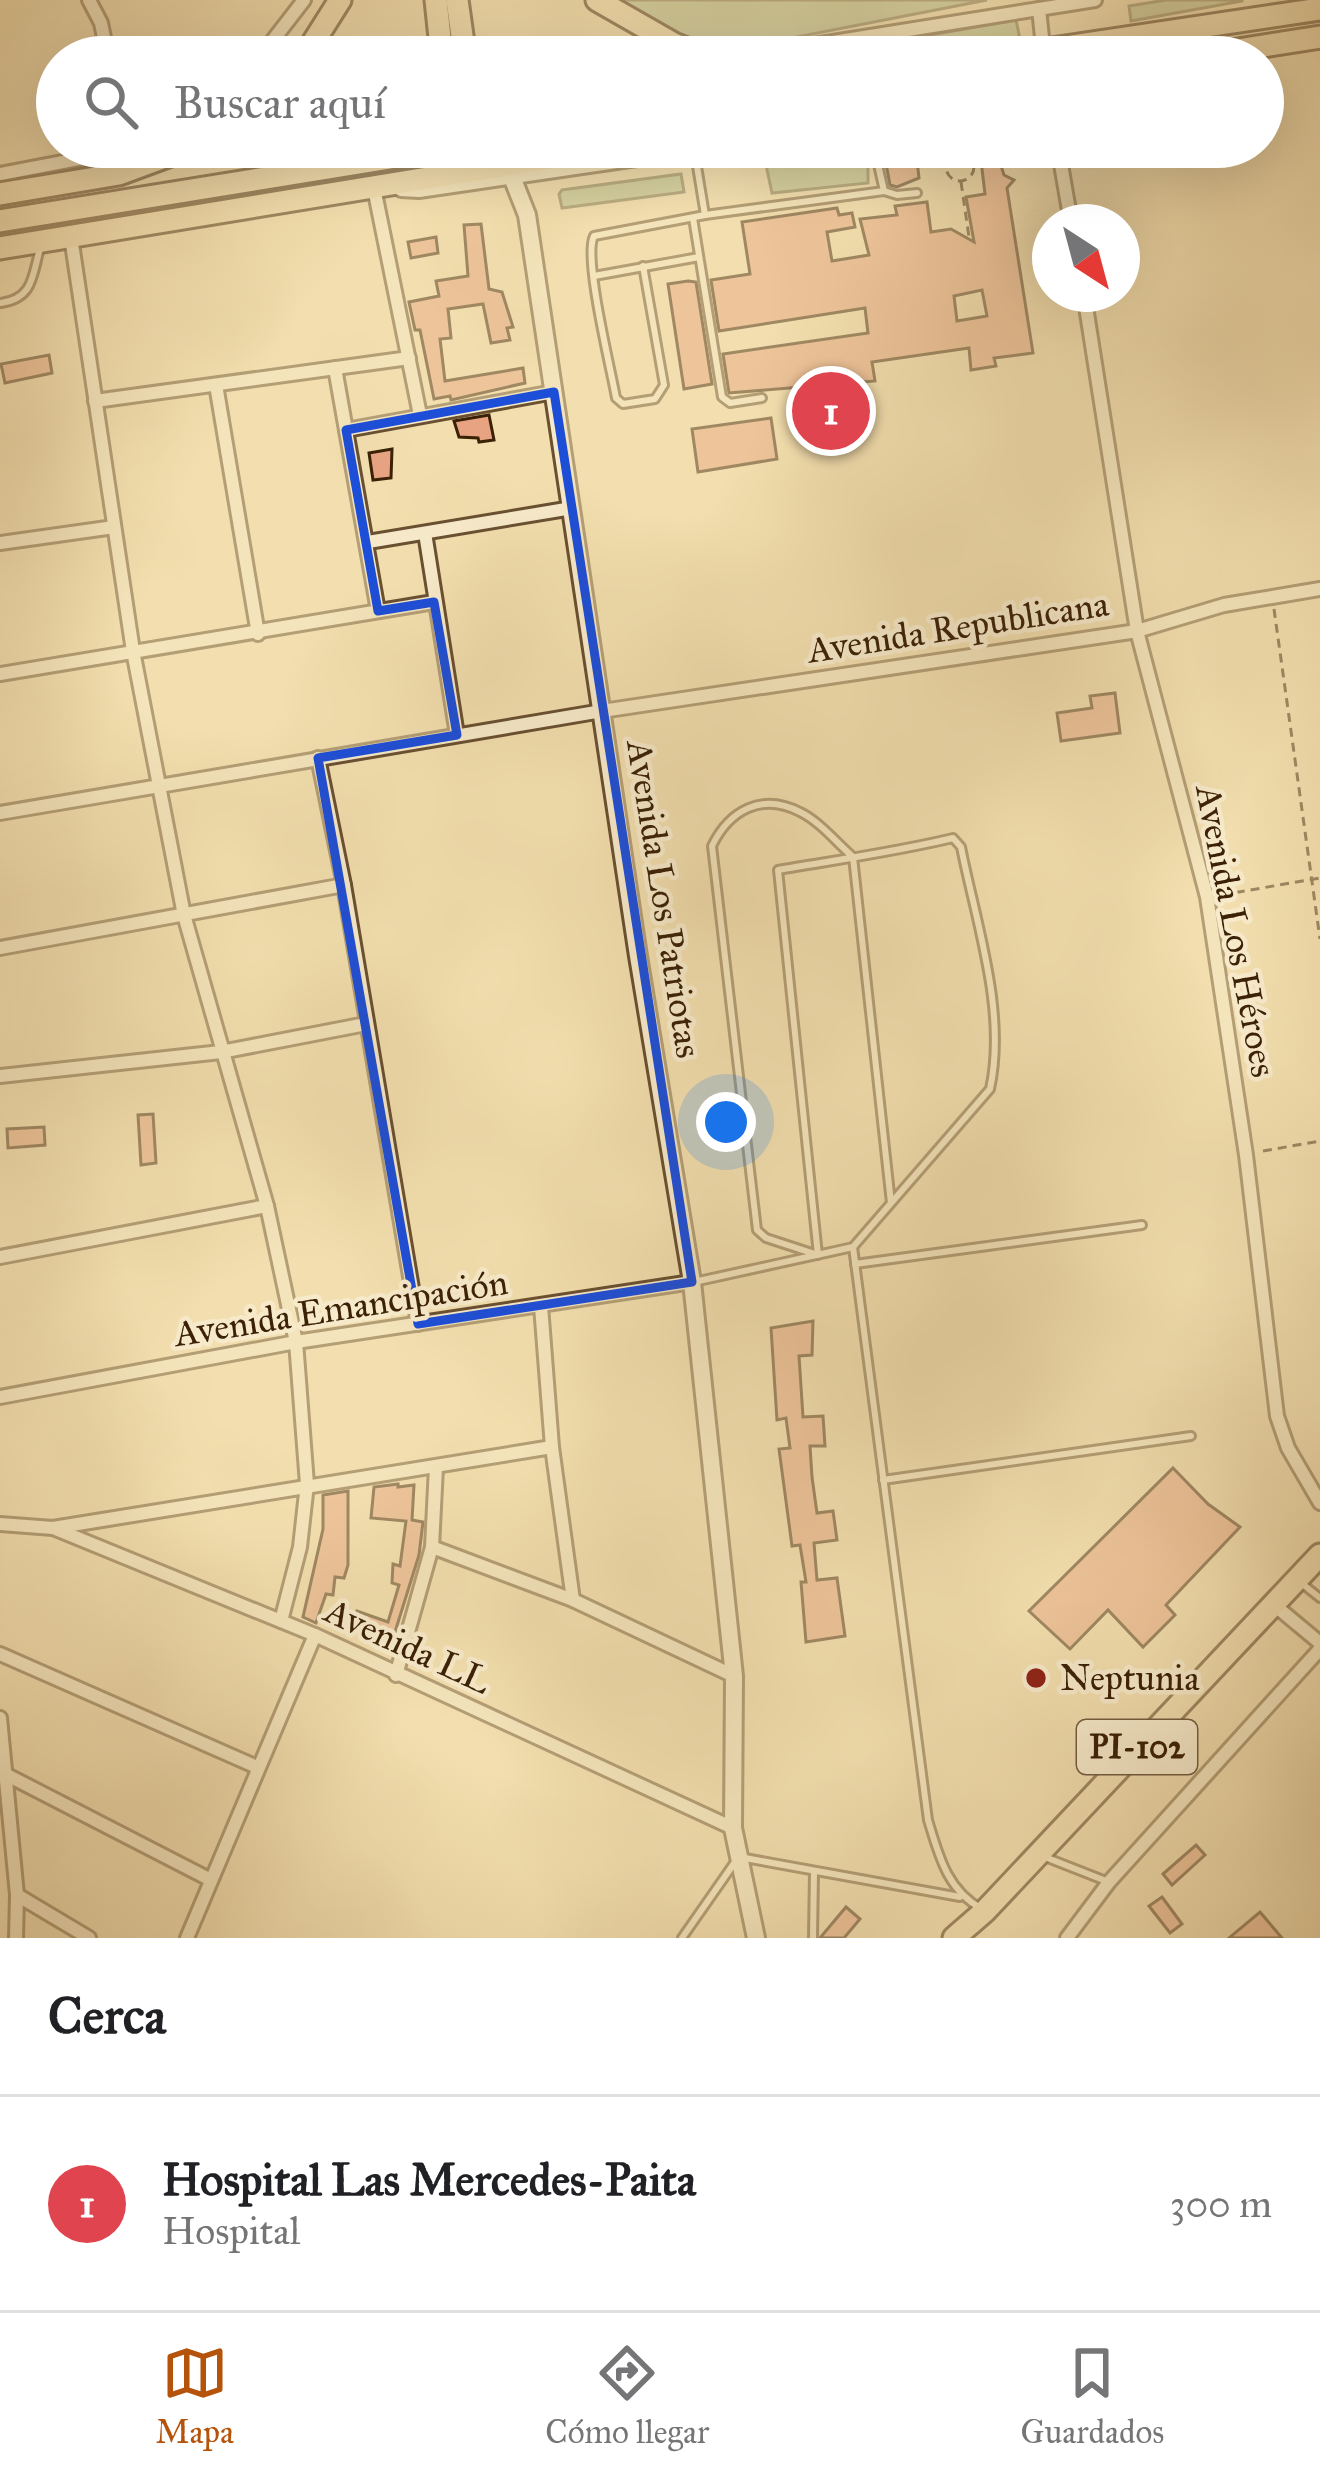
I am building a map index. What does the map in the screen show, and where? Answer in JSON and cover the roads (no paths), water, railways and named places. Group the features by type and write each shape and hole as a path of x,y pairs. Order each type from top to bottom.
{"main road":[{"path":"317,36 340,0"},
{"path":"436,0 440,36"},
{"path":"457,0 462,36"},
{"path":"597,0 660,36"},
{"path":"1127,36 1263,8 1320,9"},
{"path":"1284,42 1320,37"},
{"path":"0,194 135,168"},
{"path":"0,221 311,168"},
{"path":"0,248 474,168"},
{"name":"PI-102","path":"954,1938 985,1911 1320,1555"}],"street":[{"path":"89,0 104,36"},
{"path":"276,36 304,0"},
{"path":"870,36 1095,0"},
{"path":"1039,9 1042,36"},
{"path":"1284,44 1292,41"},
{"path":"0,174 36,167"},
{"path":"420,415 374,188 419,191 472,168"},
{"name":"Avenida Los Patriotas","path":"498,168 527,215 692,1282 734,1676 734,1828 756,1938"},
{"path":"1062,168 1068,204"},
{"path":"71,238 133,651 184,915 267,1206 296,1342 307,1484 300,1547 281,1621"},
{"name":"Avenida Los Héroes","path":"1087,312 1137,631 1207,897 1246,1154 1277,1416 1288,1448 1320,1503"},
{"path":"95,401 409,358"},
{"path":"335,368 378,611"},
{"path":"216,385 258,634"},
{"path":"346,430 554,392"},
{"path":"368,542 572,508"},
{"path":"0,544 114,527"},
{"path":"425,533 457,735"},
{"name":"Avenida Republicana","path":"0,813 602,711 1137,631 1272,596 1320,589"},
{"path":"0,674 434,602"},
{"path":"318,758 418,1324"},
{"path":"0,948 344,885"},
{"path":"0,1076 221,1052 366,1024"},
{"path":"0,1257 267,1206"},
{"name":"Avenida Emancipación","path":"0,1397 296,1342 692,1282"},
{"path":"542,1306 552,1447 573,1600"},
{"path":"0,1524 53,1528 552,1447"},
{"path":"396,1675 432,1547 436,1468"},
{"name":"Avenida LL","path":"53,1528 315,1635 734,1828"},
{"path":"432,1547 573,1600 734,1676"},
{"path":"1067,1938 1109,1882 1320,1646 1272,1603"},
{"path":"187,1938 315,1635"},
{"path":"0,1654 257,1767"},
{"path":"0,1718 5,1817 17,1895 16,1938"},
{"path":"5,1774 211,1880"},
{"path":"17,1895 89,1938"}],"lane":[{"path":"698,168 705,215"},
{"path":"879,168 884,190"},
{"path":"643,266 664,386 656,399 623,404 616,398 594,276 589,246 594,236 884,190 898,195 916,193"},
{"path":"693,217 724,400 762,398"},
{"path":"1,303 16,301 27,292 42,242"},
{"path":"594,276 699,257"},
{"path":"818,1255 766,1238 757,1229 712,846 732,814 748,806 767,804 800,812 854,857 891,1203"},
{"path":"692,1282 818,1255 853,1247 989,1089 995,1064 991,999 961,847 953,838 778,870 818,1255"},
{"path":"855,1264 1142,1225"},
{"path":"853,1247 928,1820 960,1897"},
{"path":"883,1480 1191,1436"},
{"path":"1296,1579 1320,1598"},
{"path":"1038,1854 1109,1882"},
{"path":"682,1938 739,1857 960,1897 985,1911"},
{"path":"813,1938 814,1873"}],"place":[{"name":"Hospital Las Mercedes-Paita","path":"831,411"},
{"name":"Neptunia","path":"1036,1678"}]}
